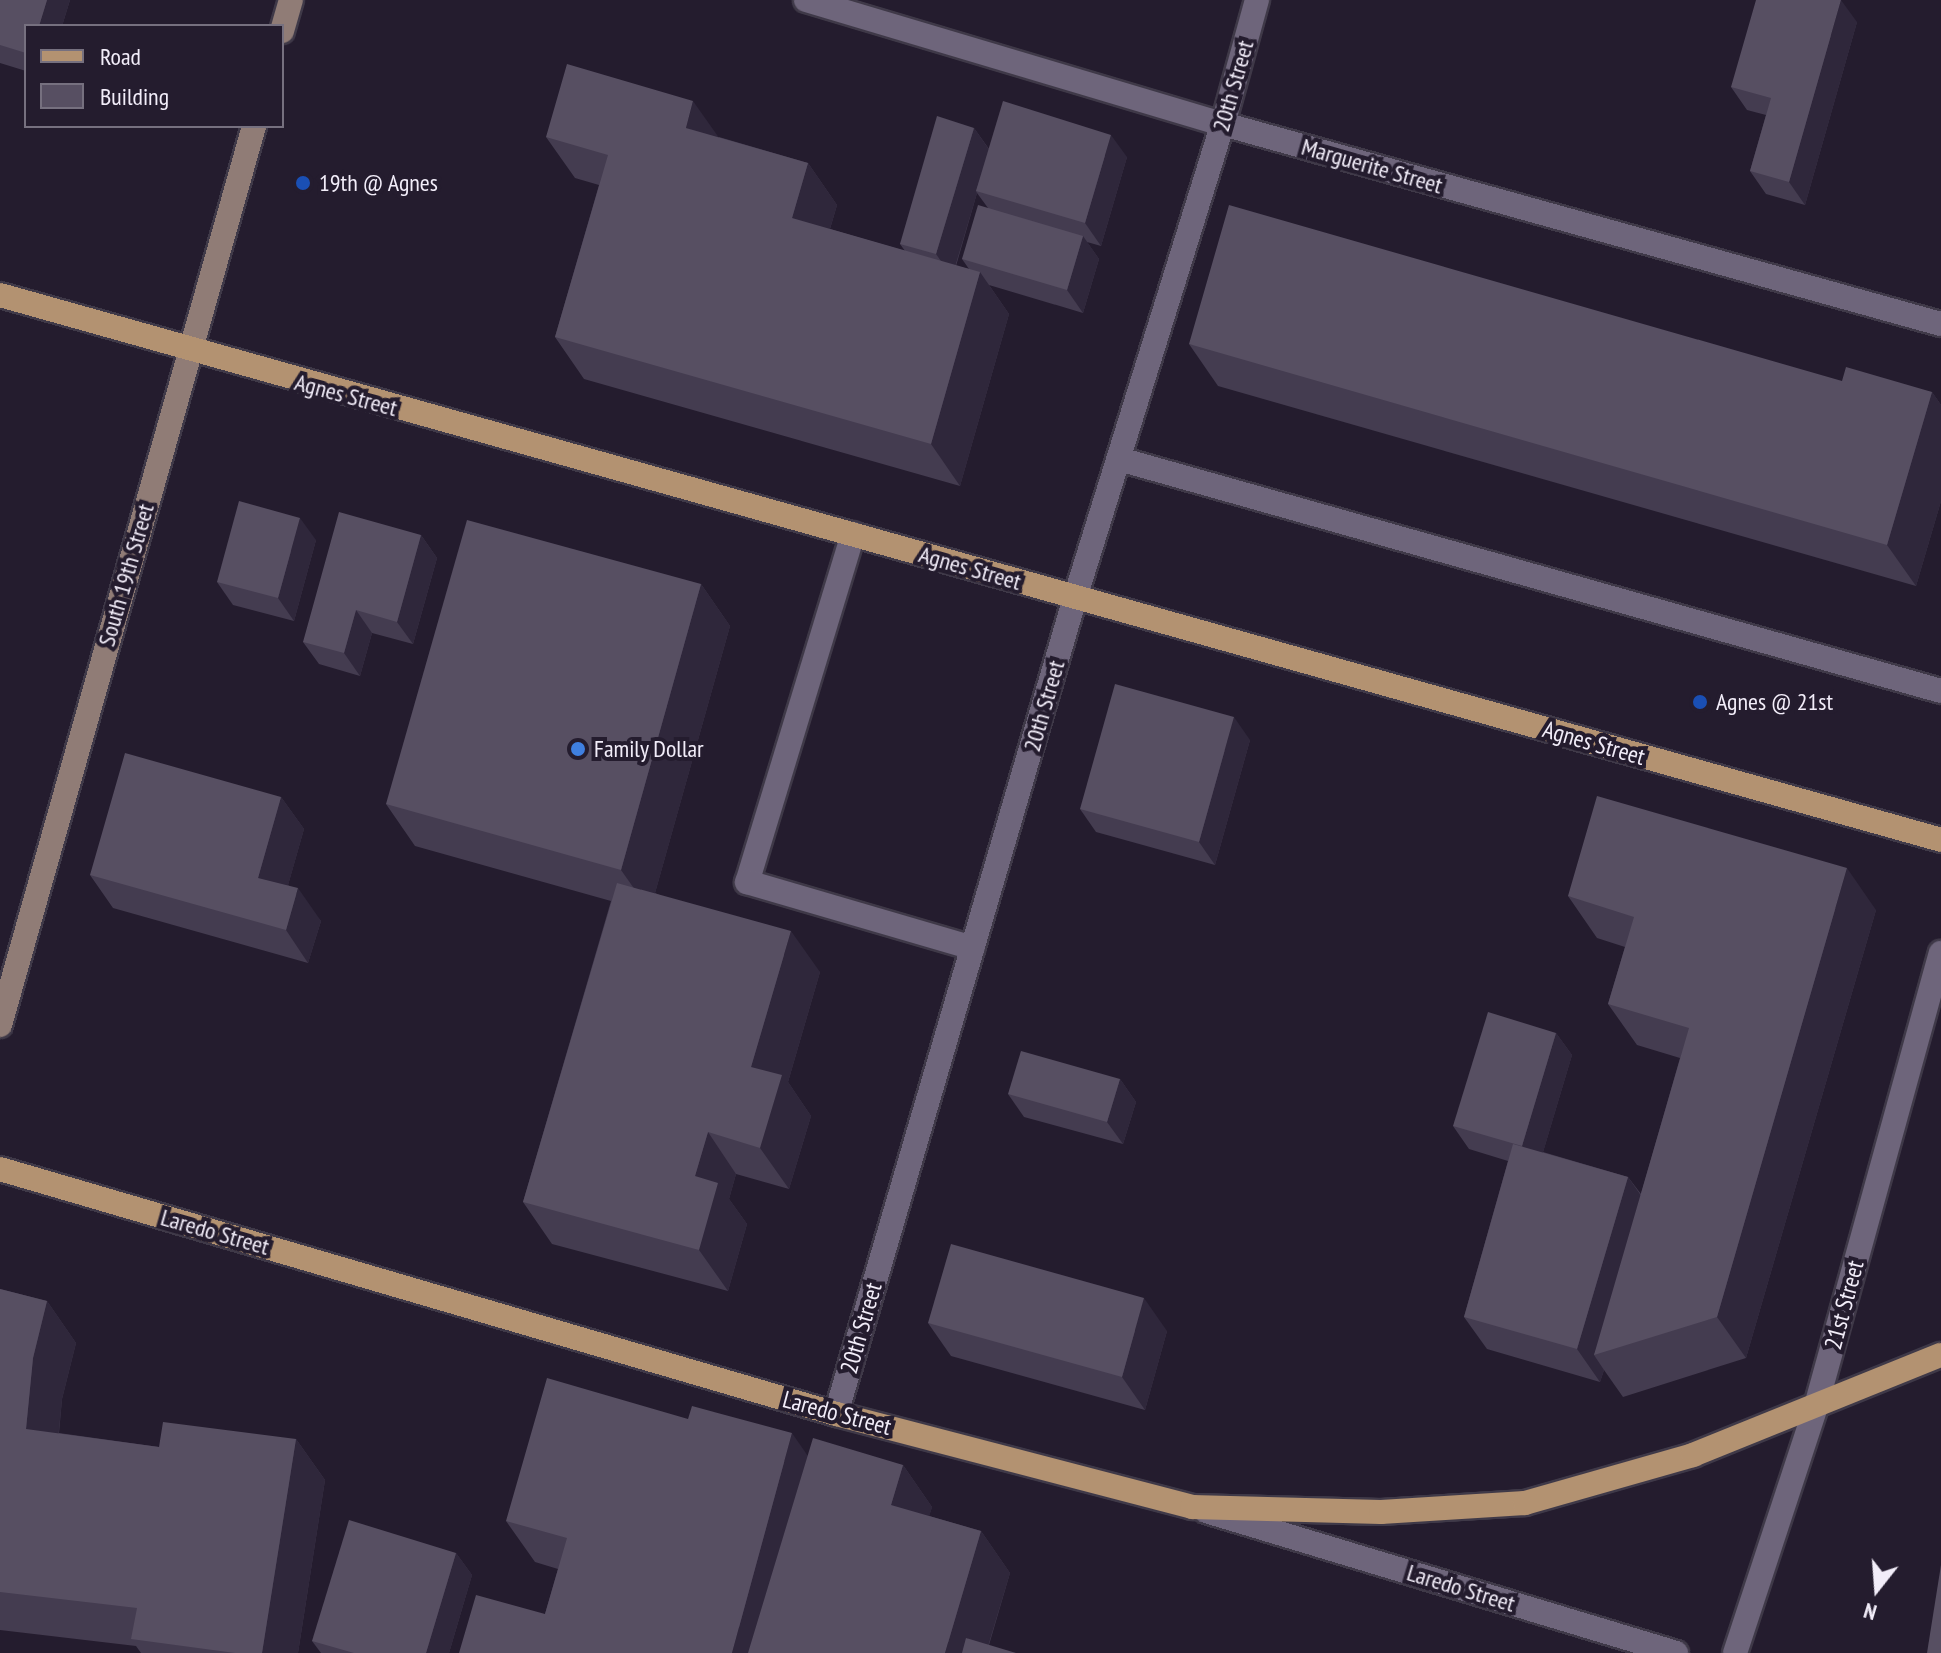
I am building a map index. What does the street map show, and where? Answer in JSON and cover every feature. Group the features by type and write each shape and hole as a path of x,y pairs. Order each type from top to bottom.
{"main road":[{"name":"Agnes Street","path":"0,295 189,351 1941,840"},
{"name":"Laredo Street","path":"0,1169 836,1414 1192,1507"},
{"path":"1192,1507 1381,1512 1525,1503 1693,1455 1941,1355"}],"street":[{"path":"284,24 291,0"},
{"name":"Marguerite Street","path":"806,0 1223,124 1941,324"},
{"name":"20th Street","path":"836,1414 1075,598 1223,124 1257,0"},
{"name":"South 19th Street","path":"0,1025 253,128"},
{"path":"1119,459 1941,691"},
{"path":"853,534 747,882 973,948"},
{"name":"21st Street","path":"1735,1653 1816,1406 1941,953"},
{"name":"Laredo Street","path":"1192,1507 1676,1653"}],"building":[{"path":"0,0 47,0 40,24 24,24 24,52 0,45"},
{"path":"1756,0 1841,0 1789,182 1750,171 1771,98 1731,87"},
{"path":"567,64 693,101 686,128 808,163 792,218 980,272 931,444 555,337 608,155 546,137"},
{"path":"1003,101 1111,135 1085,223 976,191"},
{"path":"937,116 974,128 936,254 900,244"},
{"path":"978,205 1083,236 1067,290 962,259"},
{"path":"1229,205 1842,381 1846,367 1932,392 1887,545 1189,344"},
{"path":"239,501 300,518 278,598 217,582"},
{"path":"339,512 421,535 397,622 356,610 344,653 303,642"},
{"path":"467,520 701,584 621,870 386,804"},
{"path":"1115,684 1234,717 1199,842 1080,809"},
{"path":"125,753 281,797 258,878 298,888 286,930 90,875"},
{"path":"1597,796 1847,868 1717,1317 1594,1355 1689,1028 1608,1004 1634,917 1568,896"},
{"path":"617,883 791,931 751,1067 782,1075 760,1148 708,1132 695,1176 718,1183 699,1250 523,1202"},
{"path":"1488,1012 1556,1033 1522,1146 1453,1126"},
{"path":"1021,1051 1120,1079 1107,1122 1008,1094"},
{"path":"1513,1144 1628,1177 1577,1349 1464,1317"},
{"path":"951,1244 1144,1298 1122,1377 928,1323"},
{"path":"0,1289 47,1301 33,1358 26,1429 159,1447 163,1422 296,1439 262,1653 235,1653 131,1639 137,1608 0,1592"},
{"path":"547,1378 688,1419 692,1406 792,1433 732,1653 459,1653 476,1595 545,1614 567,1538 506,1521"},
{"path":"813,1438 903,1465 891,1505 981,1531 945,1653 748,1653"},
{"path":"349,1520 456,1553 426,1653 354,1653 312,1641"},
{"path":"1941,1565 1941,1653 1927,1653"},
{"path":"966,1638 1016,1653 962,1653"}],"place":[{"name":"19th @ Agnes","path":"303,183"},
{"name":"Agnes @ 21st","path":"1700,702"},
{"name":"Family Dollar","path":"578,749"}]}
